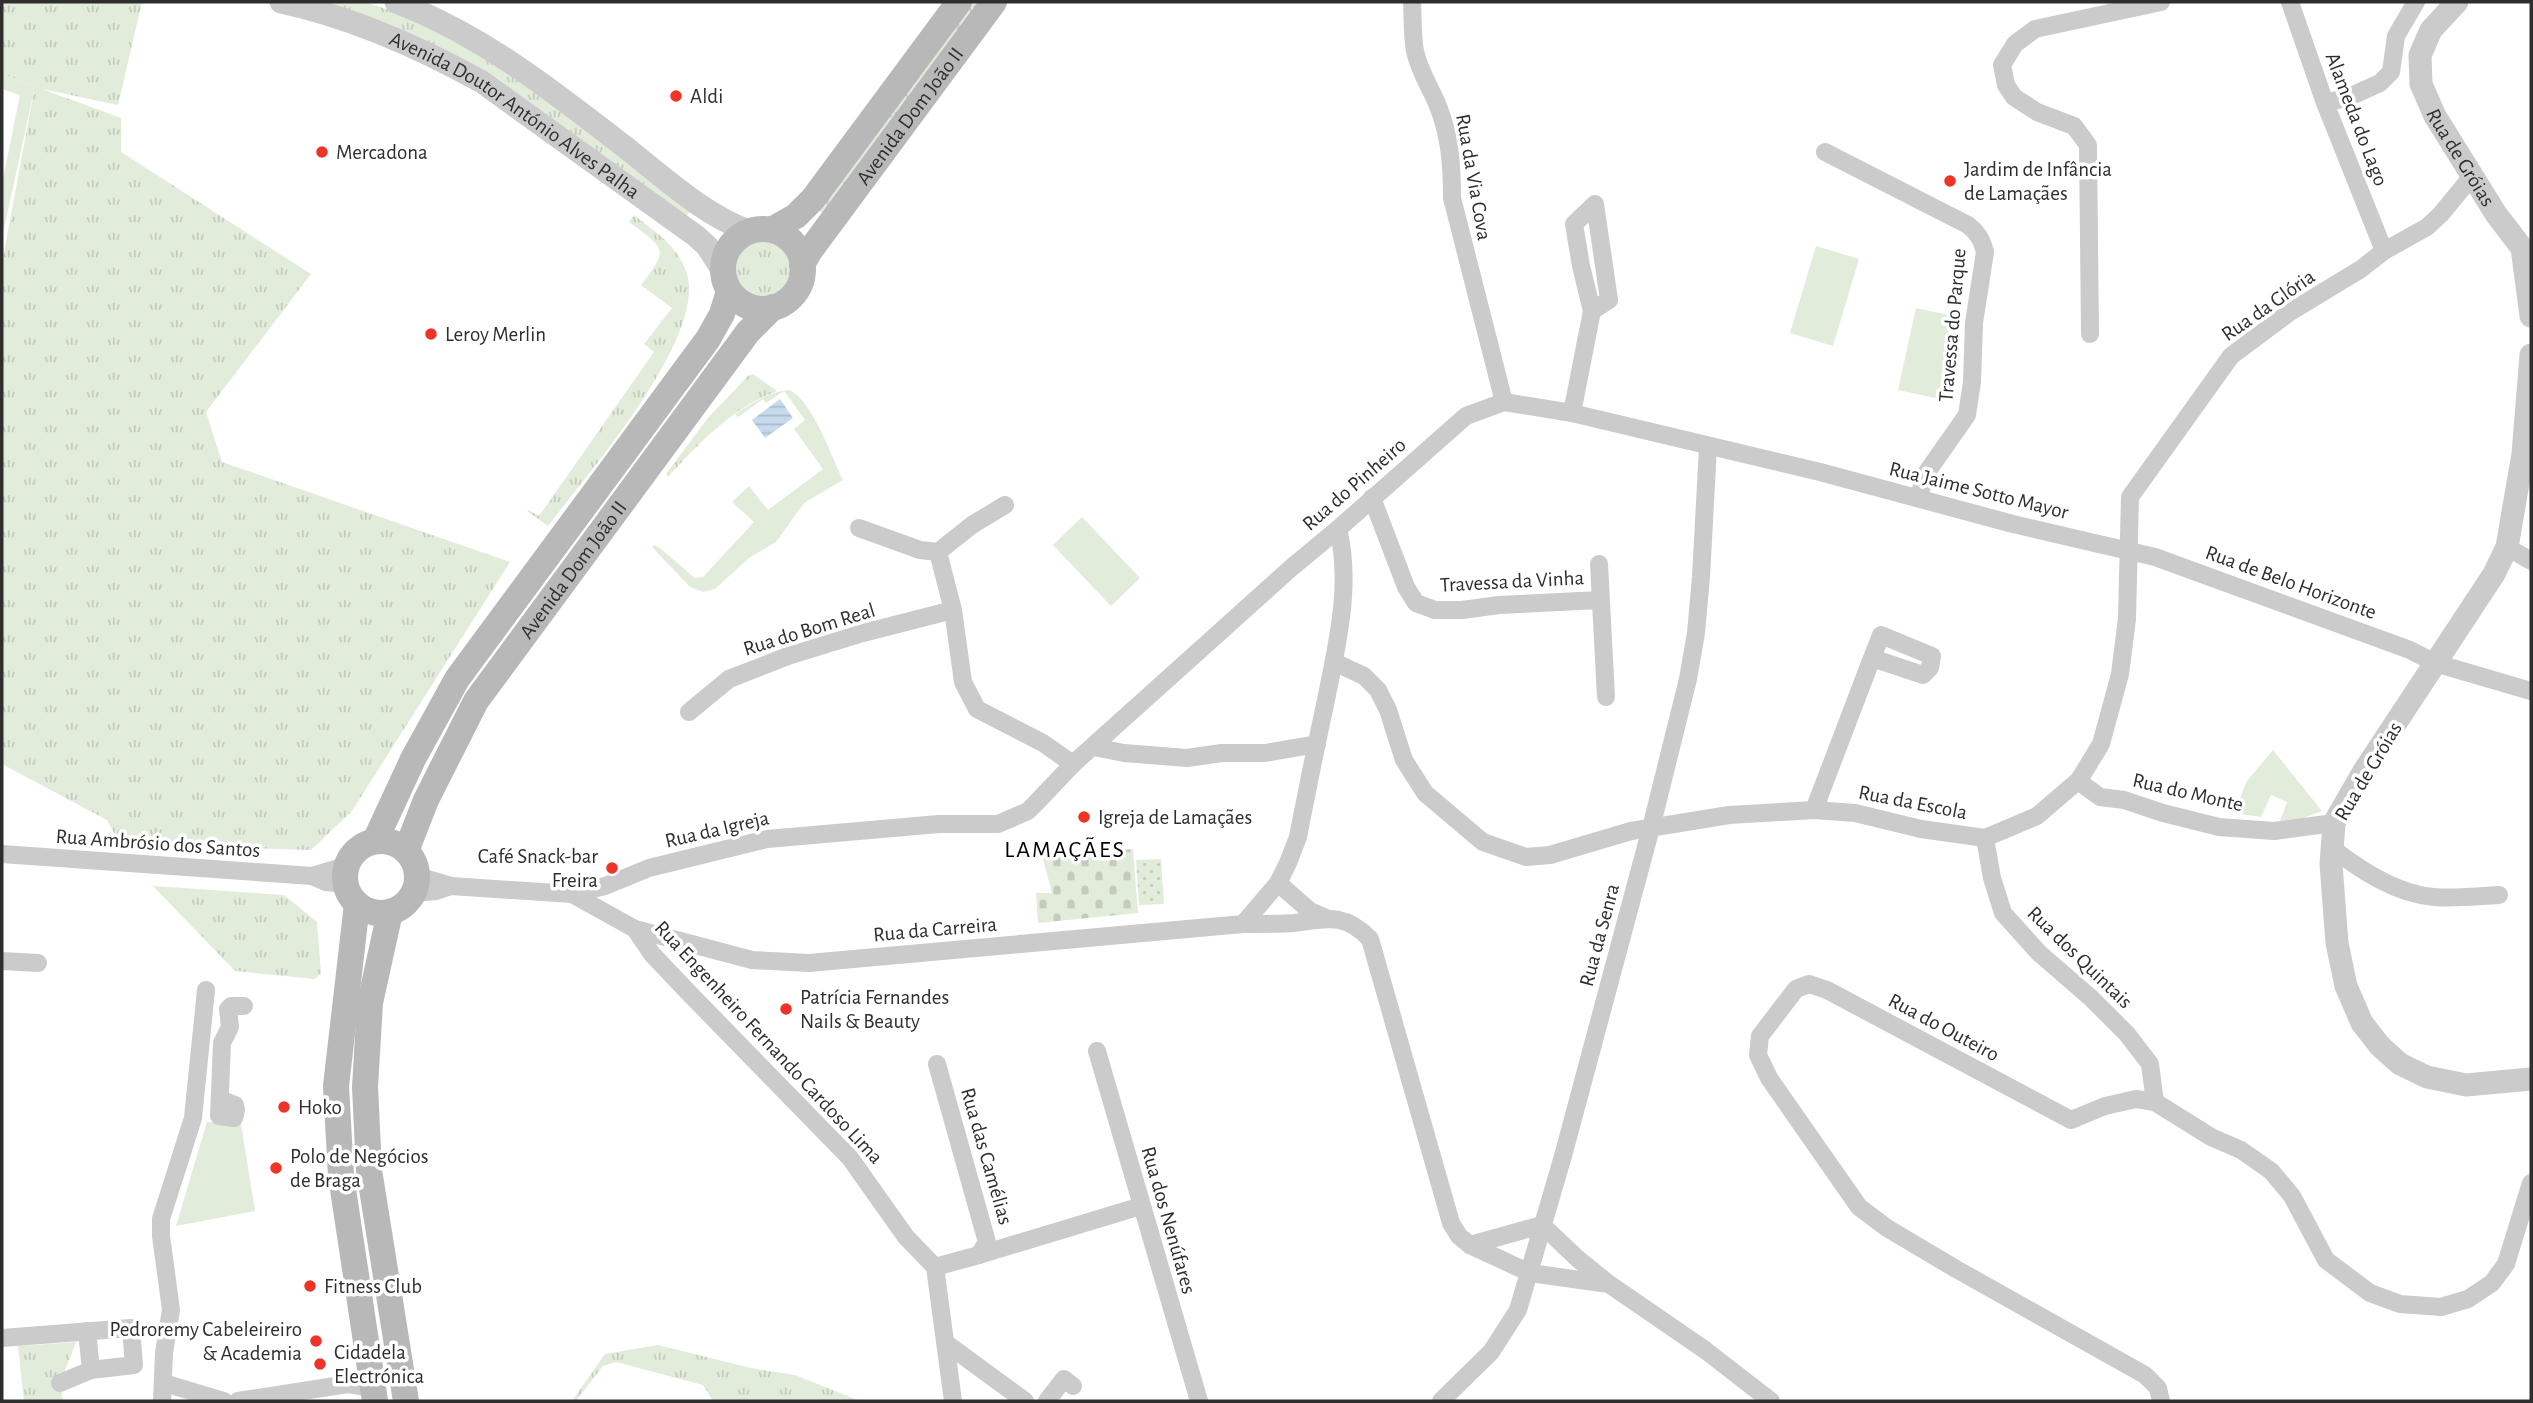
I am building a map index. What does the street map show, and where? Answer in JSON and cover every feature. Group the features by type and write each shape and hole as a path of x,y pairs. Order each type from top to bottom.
{"main road":[{"name":"Avenida Dom João II","path":"349,884 357,849 375,841 413,760 457,679 708,339 722,314 727,251 733,243 796,216 813,199 960,2"},
{"name":"Avenida Dom João II","path":"406,850 431,788 477,701 748,332 772,307 792,296 798,287 802,265 808,252 994,2"},
{"path":"761,230 785,234 800,254 802,265"},
{"path":"726,281 744,304 772,307"},
{"path":"349,884 374,912 390,912 402,906 415,884 413,861 406,850 386,841 375,841"},
{"path":"349,884 336,1087 341,1176 367,1386"},
{"path":"390,912 370,1003 365,1087 369,1170 406,1401"}],"street":[{"name":"Avenida Doutor António Alves Palha","path":"281,2 369,28 482,82 696,236 707,246 726,281"},
{"name":"Avenida Doutor António Alves Palha","path":"396,2 471,36 554,92 681,191 726,221 761,230"},
{"name":"Rua da Via Cova","path":"1412,2 1415,51 1448,136 1452,165 1452,198 1504,402"},
{"path":"2090,334 2088,145 2074,126 2037,113 2014,97 2006,86 2002,65 2015,44 2035,29 2087,9 2161,2"},
{"name":"Alameda do Lago","path":"2290,2 2325,103 2384,251"},
{"path":"2325,103 2349,97 2380,83 2391,72 2396,36 2416,2"},
{"name":"Rua de Gróias","path":"2457,2 2431,30 2420,55 2421,84 2435,116 2496,214 2527,245 2531,316"},
{"name":"Travessa do Parque","path":"1825,152 1968,225 1977,232 1985,252 1974,323 1972,382 1967,415 1927,472 1918,498"},
{"name":"Rua da Glória","path":"2128,551 2130,497 2231,356 2290,312 2361,269 2384,251 2427,227 2473,175"},
{"path":"1572,413 1592,311 1574,224 1595,204 1609,300 1592,311"},
{"name":"Rua de Gróias","path":"2531,355 2523,454 2507,547 2494,574 2364,771 2334,823 2332,848 2337,943 2346,986 2362,1023 2380,1046 2400,1064 2427,1077 2466,1085 2531,1079"},
{"name":"Rua do Pinheiro","path":"998,824 1028,811 1073,764 1291,568 1466,416 1504,402 1572,413 1820,472"},
{"name":"Rua da Senra","path":"1441,1401 1491,1352 1518,1310 1530,1273 1651,828 1688,679 1696,633 1708,447"},
{"name":"Rua Jaime Sotto Mayor","path":"1820,472 2013,524 2128,551"},
{"name":"Travessa da Vinha","path":"1372,498 1406,587 1416,603 1435,610 1462,610 1600,600"},
{"path":"859,528 920,550 938,552 972,525 1005,505"},
{"path":"1243,924 1278,883 1298,837 1334,662 1343,598 1344,553 1338,529"},
{"path":"2507,547 2531,561"},
{"name":"Rua de Belo Horizonte","path":"2128,551 2155,557 2303,610 2410,650 2435,663 2531,691"},
{"name":"Rua da Escola","path":"1334,662 1363,676 1378,690 1388,710 1404,760 1425,793 1483,842 1527,857 1550,855 1631,831 1729,815 1814,810 1855,813 1922,829 1985,838 2037,816 2078,781 2101,744 2120,674 2127,619 2128,551"},
{"path":"938,552 953,610 963,682 977,709 1042,743 1073,764"},
{"name":"Travessa da Vinha","path":"1599,564 1606,697"},
{"name":"Rua do Bom Real","path":"689,712 729,678 752,669 863,633 953,610"},
{"path":"1814,810 1872,657"},
{"path":"1094,747 1124,754 1187,758 1222,753 1265,753 1317,744"},
{"name":"Rua do Monte","path":"2078,781 2100,797 2124,800 2219,827 2274,831 2334,823"},
{"name":"Rua da Igreja","path":"415,884 436,891 451,886 572,894 605,886 649,869 767,839 939,824 998,824"},
{"name":"Rua dos Quintais","path":"1985,838 1992,878 2003,913 2039,953 2091,998 2127,1034 2151,1064 2155,1102"},
{"path":"2332,848 2376,878 2405,890 2433,897 2499,895"},
{"name":"Rua Ambrósio dos Santos","path":"2,854 312,876 349,884"},
{"path":"1278,883 1310,911 1326,918 1342,920 1359,928 1370,939 1451,1223 1459,1236 1469,1245 1530,1273 1609,1284"},
{"name":"Rua Engenheiro Fernando Cardoso Lima","path":"572,894 635,929 652,954 850,1158 906,1237 935,1267"},
{"name":"Rua da Carreira","path":"635,929 752,960 809,963 1243,924 1293,923 1326,918"},
{"path":"2,961 38,963"},
{"name":"Rua do Outeiro","path":"2155,1102 2136,1099 2105,1106 2070,1120 1827,990 1810,984 1796,989 1760,1036 1759,1055 1769,1078 1858,1208 1956,1269 2144,1375 2158,1388 2161,1401"},
{"path":"162,1401 164,1353 171,1310 161,1219 193,1118 206,990"},
{"path":"219,1099 222,1043 230,1027 228,1009 231,1006 244,1006"},
{"name":"Rua dos Nenúfares","path":"1097,1051 1199,1401"},
{"name":"Rua das Camélias","path":"937,1064 987,1242 979,1255"},
{"path":"2155,1102 2211,1137 2241,1150 2271,1171 2292,1195 2326,1260 2370,1293 2400,1304 2441,1307 2468,1298 2491,1283 2506,1265 2531,1183"},
{"path":"953,1401 935,1267 1141,1206"},
{"path":"1469,1245 1542,1225 1609,1284 1705,1350 1771,1401"},
{"path":"2,1338 131,1328 134,1365 91,1370 60,1383"},
{"path":"87,1331 91,1370"},
{"path":"947,1344 1025,1401"},
{"path":"1047,1401 1064,1380 1073,1386"},
{"path":"164,1383 224,1401"},
{"path":"238,1401 367,1386"}],"green space":[{"path":"2,2 142,2 118,105 42,89 121,118 121,152 311,274 206,412 222,462 510,562 352,811 311,850 120,844 107,820 2,764 2,263 35,86 2,74"},
{"path":"320,2 365,2 398,13 489,59 692,208 686,217 481,70 393,26"},
{"path":"969,2 985,2 826,216 816,208"},
{"path":"2,74 35,86 2,238 2,184 20,95 2,89"},
{"path":"634,215 665,240 678,255 687,274 688,301 679,333 662,368 639,405 548,526 527,511 539,516 654,352 644,344 672,308 641,285 656,263 659,250 650,238 629,222"},
{"path":"764,239 785,248 794,269 785,290 764,299 743,290 734,269 743,248"},
{"path":"1816,246 1859,259 1833,346 1790,333"},
{"path":"1916,308 1958,317 1940,399 1898,390"},
{"path":"753,374 777,391 731,416 668,477 666,474 707,419"},
{"path":"789,390 806,405 843,480 804,503 776,542 749,558 715,589 703,592 690,587 652,547 655,545 661,549 695,578 703,577 754,522 732,502 749,486 768,510 823,469 794,429 805,420 784,391 766,403 763,399 738,417 735,414 767,396 781,391"},
{"path":"1082,517 1140,578 1111,606 1053,545"},
{"path":"2273,750 2322,811 2301,819 2280,821 2287,802 2271,795 2261,817 2234,813 2247,781"},
{"path":"1133,849 1138,913 1038,923 1036,893 1052,893 1042,855"},
{"path":"1161,859 1164,904 1139,905 1136,860"},
{"path":"153,886 284,895 317,922 321,973 315,979 235,971"},
{"path":"207,1122 241,1124 255,1211 176,1226"},
{"path":"76,1342 60,1383 63,1401 24,1401 18,1346"},
{"path":"658,1345 751,1368 795,1375 860,1401 713,1401 703,1385 616,1362 603,1366 576,1401 572,1401 605,1354"}],"water":[{"path":"780,399 793,418 765,438 752,420"}],"place":[{"name":"Aldi","path":"676,96"},
{"name":"Mercadona","path":"322,152"},
{"name":"Jardim de Infância de Lamaçães","path":"1950,181"},
{"name":"Leroy Merlin","path":"431,334"},
{"name":"Igreja de Lamaçães","path":"1084,817"},
{"name":"Café Snack-bar Freira","path":"612,868"},
{"name":"Patrícia Fernandes Nails & Beauty","path":"786,1009"},
{"name":"Hoko","path":"284,1107"},
{"name":"Polo de Negócios de Braga","path":"276,1168"},
{"name":"Fitness Club","path":"310,1286"},
{"name":"Pedroremy Cabeleireiro & Academia","path":"316,1341"},
{"name":"Cidadela Electrónica","path":"320,1364"}],"district":[{"name":"LAMAÇÃES","path":"1065,849"}]}
